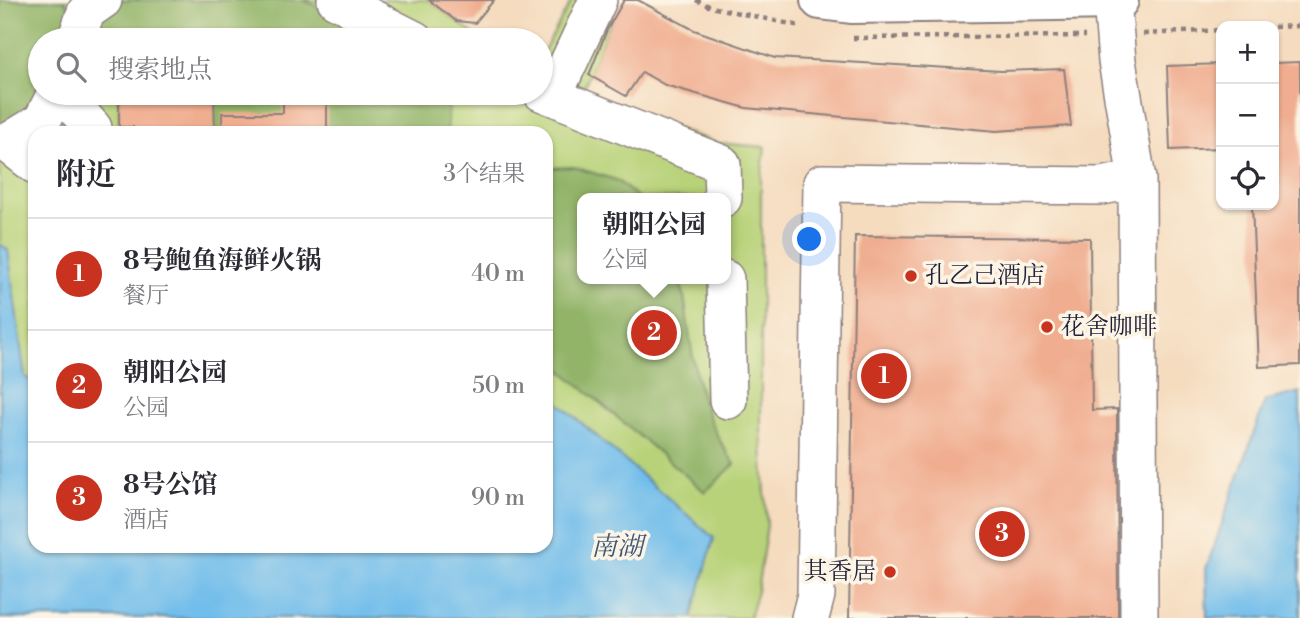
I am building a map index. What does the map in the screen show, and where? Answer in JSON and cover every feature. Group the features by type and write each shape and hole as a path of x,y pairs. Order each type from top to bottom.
{"main road":[{"path":"820,0 851,4 1119,0"}],"lane":[{"path":"80,28 86,12 103,0"},
{"path":"337,0 392,28"},
{"path":"553,83 598,0"},
{"path":"1112,0 1116,61 1137,179 1139,618"},
{"path":"553,96 722,164 723,193"},
{"path":"37,126 50,105"},
{"path":"73,105 91,126"},
{"path":"14,150 28,136"},
{"path":"810,618 816,595 822,183 1102,186 1137,179"},
{"path":"725,284 728,400"}],"path":[{"path":"1279,27 1300,26"}],"green space":[{"path":"0,0 429,0 465,28 28,28 28,105 553,105 553,34 572,0 588,0 612,18 581,95 717,143 765,147 761,179 761,430 767,525 757,591 749,618 0,618"},
{"path":"0,0 64,0 70,9 64,28 28,28 28,105 37,105 36,111 0,128"},
{"path":"120,0 304,0 363,28 95,28 99,17"},
{"path":"119,105 448,105 447,126 119,126"},
{"path":"574,167 616,180 633,193 577,193 577,284 681,284 704,404 722,445 735,464 705,492 553,363 553,168"}],"water":[{"name":"南湖","path":"0,244 8,250 25,377 28,378 28,553 553,553 553,398 714,538 692,618 0,618"},
{"path":"1300,392 1300,618 1207,618 1206,569 1265,401"}],"building":[{"path":"429,0 494,0 475,23 456,21"},
{"path":"624,0 638,0 694,30 775,58 1001,71 1064,69 1071,126 996,131 746,108 665,85 642,72 626,96 589,75 607,30"},
{"path":"1300,62 1300,365 1259,367 1252,210 1279,210 1279,63"},
{"path":"1216,64 1216,148 1170,150 1167,66"},
{"path":"119,105 214,105 215,126 119,126"},
{"path":"283,105 327,105 327,126 222,126 222,113 283,113"},
{"path":"855,236 1090,238 1092,410 1117,409 1118,618 849,618"}],"place":[{"name":"孔乙己酒店","path":"911,276"},
{"name":"花舍咖啡","path":"1047,327"},
{"name":"朝阳公园","path":"654,333"},
{"name":"8号鲍鱼海鲜火锅","path":"884,376"},
{"name":"8号公馆","path":"1002,534"},
{"name":"其香居","path":"890,572"}]}
